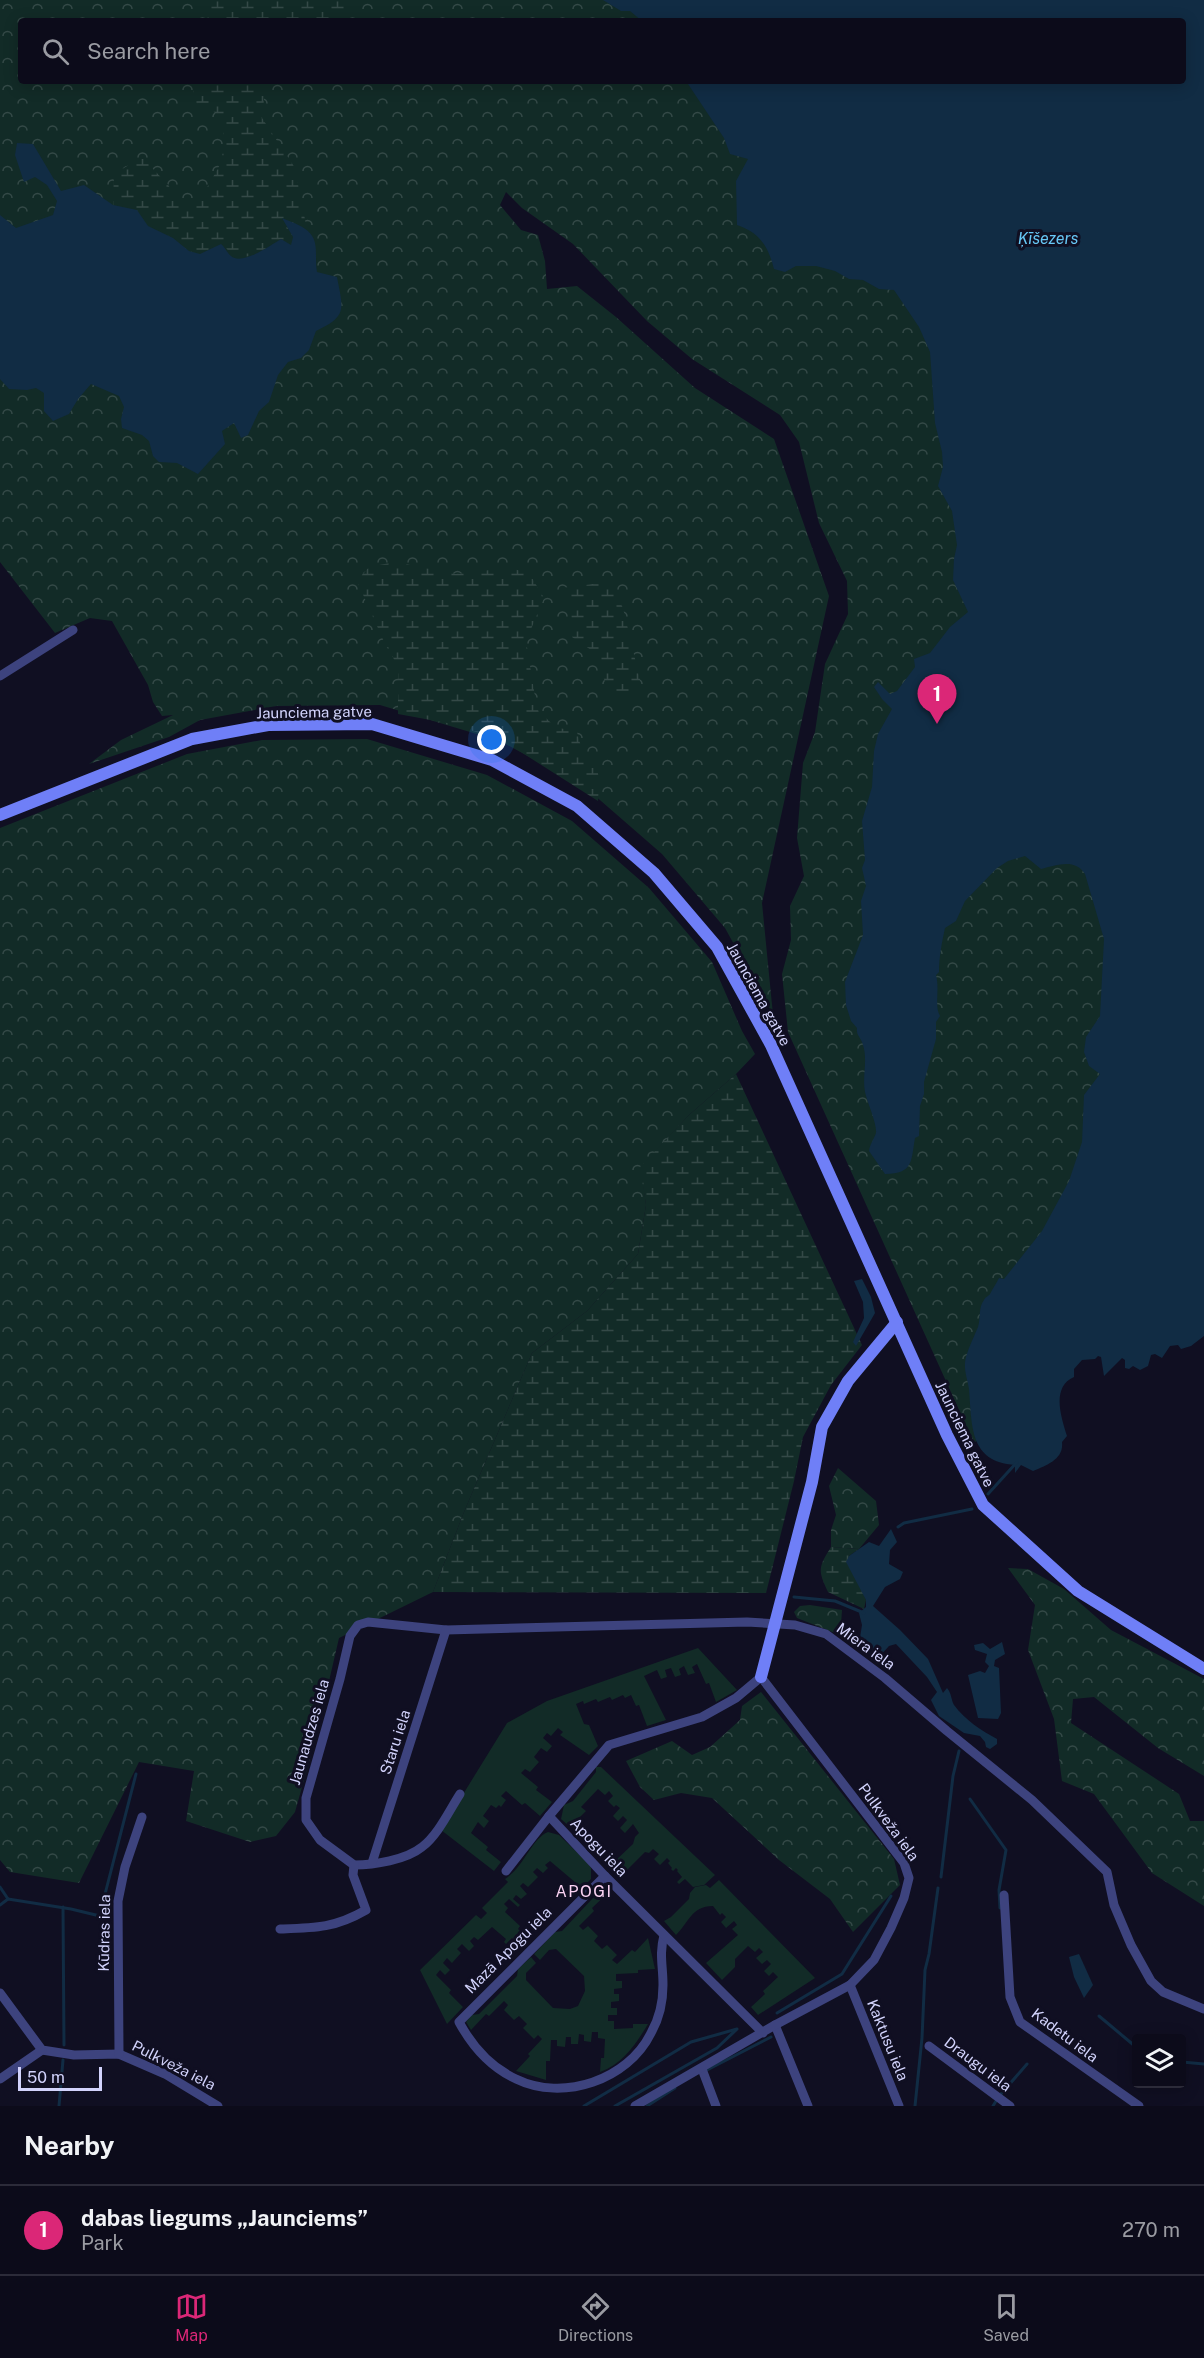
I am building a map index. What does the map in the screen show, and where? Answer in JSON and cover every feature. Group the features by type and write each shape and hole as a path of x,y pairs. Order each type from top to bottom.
{"main road":[{"name":"Jaunciema gatve","path":"0,815 192,739 268,725 372,724 492,760 577,806 654,873 717,947 771,1045 947,1435 983,1505 1078,1591 1204,1669"},
{"path":"761,1677 812,1482 822,1427 848,1381 897,1322"}],"street":[{"path":"0,676 73,630"},
{"name":"Miera iela","path":"358,1625 368,1622 446,1630 775,1623 795,1625 826,1634 885,1677 1032,1800 1107,1872 1114,1905 1131,1945 1151,1981 1164,1992 1204,2009"},
{"name":"Jaunaudzes iela","path":"354,1865 320,1840 306,1820 306,1798 350,1636 358,1625"},
{"name":"Staru iela","path":"372,1863 446,1630"},
{"name":"Apogu iela","path":"761,1677 736,1698 702,1717 609,1745 549,1816 605,1876 763,2032"},
{"name":"Pulkveža iela","path":"635,2106 775,2025 850,1985 874,1960 904,1898 909,1878 904,1863 761,1677"},
{"path":"280,1929 323,1928 352,1918 366,1910 353,1875 354,1865 405,1856 421,1848 432,1838 460,1794"},
{"path":"506,1871 549,1816"},
{"name":"Kūdras iela","path":"119,2054 118,1901 125,1868 142,1817"},
{"name":"Mazā Apogu iela","path":"605,1876 459,2022 470,2042 488,2061 516,2079 551,2088 567,2088 603,2078 618,2070 633,2057 651,2035 662,2000 660,1952 664,1935"},
{"name":"Kadetu iela","path":"1004,1894 1010,1997 1020,2022 1139,2106"},
{"name":"Kaktusu iela","path":"850,1985 899,2106"},
{"path":"0,1993 42,2050 0,2079"},
{"path":"775,2025 808,2106"},
{"name":"Draugu iela","path":"929,2046 1010,2106"},
{"name":"Pulkveža iela","path":"42,2050 74,2055 119,2054 165,2074 218,2106"},
{"path":"702,2069 716,2106"}],"green space":[{"path":"0,0 764,0 771,18 18,18 18,84 809,84 1201,847 1008,1415 974,1443 788,1032 782,974 791,940 790,906 804,876 797,838 803,763 815,732 825,664 848,614 847,581 819,523 799,442 780,415 692,359 647,321 573,244 522,208 506,192 500,205 521,230 538,235 545,261 547,289 577,286 616,317 695,388 774,439 829,596 762,903 773,1015 725,928 662,854 585,787 500,741 380,705 276,706 200,720 169,737 89,764 121,740 173,715 162,716 153,702 148,685 112,621 90,618 55,633 0,562"},
{"path":"211,0 358,0 331,18 208,18"},
{"path":"193,84 266,84 262,118 295,168 307,230 282,218 293,237 291,245 281,239 245,257 231,256 227,249 217,245 208,252 200,254 189,251 173,238 148,226 137,210 113,205 114,174 142,157 169,186 172,198 180,201 195,201 208,186 222,161 224,124 210,107 194,103"},
{"path":"395,562 456,574 509,568 529,573 544,598 526,641 537,709 555,727 577,732 585,762 596,766 600,781 598,801 502,740 447,723 398,714 398,666 385,644 357,581 369,567"},
{"path":"609,582 623,608 640,680 627,707 610,695 594,652 572,637 571,608 561,588"},
{"path":"367,739 487,775 572,821 649,888 712,962 742,1031 755,1054 689,1115 641,1167 646,1205 638,1254 587,1311 532,1353 464,1512 433,1592 339,1638 316,1737 295,1812 276,1836 250,1842 186,1821 194,1771 139,1762 79,1883 10,1872 0,1860 0,828 187,754 262,740"},
{"path":"736,1074 862,1345 831,1385 803,1437 766,1593 433,1592 464,1512 532,1353 587,1311 638,1254 646,1205 640,1167 689,1115"},
{"path":"838,1468 876,1501 879,1525 859,1549 831,1547 831,1530 836,1515 829,1486"},
{"path":"831,1547 859,1549 849,1556 866,1600 864,1609 828,1592 822,1579 821,1569"},
{"path":"1008,1568 1028,1569 1064,1589 1111,1630 1204,1679 1204,1776 1158,1748 1094,1697 1073,1699 1071,1723 1179,1794 1190,1821 1204,1821 1204,1906 1152,1873 1094,1794 1062,1781 1054,1719 1028,1650 1035,1605"},
{"path":"810,1605 842,1610 841,1624 835,1633 797,1618 794,1612 800,1606"},
{"path":"698,1648 737,1690 716,1702 709,1683 706,1684 697,1664 692,1667 695,1673 688,1675 684,1666 679,1669 681,1675 675,1677 671,1668 665,1670 667,1677 661,1679 657,1670 644,1676 666,1720 647,1726 639,1705 636,1706 631,1695 625,1698 623,1695 612,1700 610,1697 598,1702 596,1699 584,1704 583,1701 576,1704 584,1724 589,1725 598,1746 589,1755 560,1735 563,1732 558,1728 551,1736 547,1733 543,1738 552,1746 547,1752 541,1748 534,1757 539,1762 530,1772 525,1769 521,1773 538,1787 536,1790 552,1802 540,1816 525,1803 522,1805 506,1791 501,1796 506,1800 501,1807 499,1805 496,1808 491,1805 483,1816 489,1821 484,1828 478,1822 471,1833 501,1862 494,1871 441,1830 507,1723 547,1701"},
{"path":"761,1692 894,1859 900,1885 853,1932 830,1899 779,1860 712,1798 681,1793 654,1800 640,1787 626,1761 672,1741 692,1755 710,1747 740,1720 742,1706"},
{"path":"596,1767 601,1767 715,1875 704,1885 693,1887 685,1879 679,1884 677,1882 682,1877 678,1870 671,1869 667,1858 660,1865 654,1859 659,1854 653,1849 649,1853 645,1852 625,1872 626,1875 622,1879 607,1865 614,1862 633,1844 639,1833 633,1824 625,1833 620,1828 627,1820 623,1816 618,1821 613,1816 620,1808 616,1805 614,1807 608,1801 613,1796 609,1791 605,1795 598,1789 581,1807 586,1811 570,1827 561,1819 564,1805 573,1801 596,1772"},
{"path":"548,1832 559,1835 588,1863 591,1868 591,1879 582,1888 550,1861 545,1865 548,1868 543,1873 537,1868 533,1872 538,1877 528,1887 523,1883 520,1886 527,1894 521,1899 516,1895 513,1899 520,1905 518,1907 509,1899 504,1904 508,1908 505,1912 520,1926 518,1929 523,1934 520,1938 525,1944 522,1947 512,1938 506,1944 504,1942 506,1939 492,1927 478,1940 474,1937 470,1941 474,1946 469,1951 462,1944 457,1949 461,1953 452,1963 447,1958 443,1963 450,1970 445,1975 440,1970 436,1975 463,2007 447,2024 420,1970 476,1915 481,1919 487,1913 482,1908 508,1882 505,1879 512,1874 537,1840"},
{"path":"719,1880 815,1978 758,2015 751,2007 778,1977 773,1972 769,1976 764,1971 771,1964 767,1960 762,1964 756,1958 763,1952 759,1948 755,1952 748,1946 735,1959 735,1967 722,1980 706,1963 738,1935 732,1929 737,1925 734,1921 726,1928 721,1922 726,1917 722,1913 720,1915 713,1906 695,1912 676,1935 664,1921 689,1899 695,1887 706,1885 710,1888"},
{"path":"605,1885 611,1890 592,1908 594,1911 579,1926 583,1930 588,1926 598,1936 594,1941 602,1949 607,1945 617,1955 612,1960 617,1964 632,1950 635,1952 648,1938 655,1969 638,1970 638,1973 616,1974 616,1981 622,1981 622,1988 614,1989 614,1994 619,1994 619,2001 611,2002 611,2008 617,2008 617,2015 608,2015 608,2021 614,2021 614,2029 633,2028 633,2024 648,2024 634,2046 622,2059 600,2072 601,2058 604,2058 605,2039 598,2038 598,2032 592,2032 591,2042 584,2041 584,2035 579,2034 578,2044 571,2044 571,2037 566,2037 565,2047 557,2046 557,2040 551,2040 550,2061 546,2061 546,2080 516,2071 542,2039 538,2035 534,2039 523,2028 527,2024 519,2016 514,2020 504,2010 508,2005 504,2001 489,2016 486,2014 471,2030 466,2022 472,2015 479,2014 517,1976 518,1969 531,1957 536,1963 526,1973 526,1980 553,2008 570,2009 578,2006 585,1991 584,1976 556,1949 549,1950 540,1960 534,1954 555,1932 562,1931 593,1898 595,1892"}],"water":[{"name":"Ķīšezers","path":"603,0 1204,0 1204,1336 1191,1346 1181,1349 1178,1345 1170,1346 1162,1358 1155,1354 1151,1355 1148,1366 1140,1370 1133,1366 1129,1369 1125,1368 1125,1360 1122,1358 1104,1376 1101,1357 1082,1360 1074,1369 1074,1377 1062,1388 1060,1395 1061,1412 1067,1436 1062,1442 1060,1453 1054,1461 1033,1471 1021,1465 1015,1473 1015,1465 989,1457 981,1449 973,1428 965,1361 978,1327 982,1303 999,1278 1004,1279 1042,1231 1069,1181 1082,1142 1084,1095 1100,1074 1089,1066 1084,1052 1086,1037 1100,1016 1104,939 1085,874 1071,864 1041,869 1025,856 1008,861 997,868 965,901 956,921 945,928 939,972 936,975 937,1007 940,1016 936,1022 936,1039 924,1082 919,1136 915,1138 911,1159 906,1168 885,1174 869,1151 876,1129 865,1092 864,1051 857,1028 851,1021 846,1005 845,982 863,935 861,901 866,886 862,868 865,860 862,821 872,787 874,751 878,734 892,709 874,687 878,682 890,694 897,691 915,667 914,659 930,653 950,627 968,612 953,580 957,545 952,511 938,486 943,467 935,423 930,352 919,327 894,290 879,289 863,280 849,279 835,271 816,266 796,266 785,272 774,269 762,241 752,232 737,225 736,181 748,159 730,154 724,138 688,84 1186,84 1186,18 638,18 630,11 621,11"},
{"path":"17,143 33,144 61,191 84,185 113,205 137,210 148,226 173,238 189,251 200,254 221,244 231,256 249,257 281,239 291,245 293,237 282,218 292,222 310,233 313,238 316,247 317,272 337,277 341,297 341,310 338,316 334,321 316,331 309,350 301,358 288,362 278,375 269,402 259,411 248,435 241,438 234,423 222,431 225,444 198,474 177,463 159,462 153,456 149,441 142,435 122,428 121,419 124,407 119,396 91,384 69,414 53,421 44,411 44,393 36,388 9,389 0,379 0,215 16,228 53,215 57,201 47,185 35,177 24,182 15,155"},
{"path":"862,1279 871,1297 875,1313 856,1346 853,1342 864,1318 863,1302 854,1281"},
{"path":"891,1529 897,1542 890,1550 889,1564 903,1572 900,1579 885,1587 873,1606 928,1659 943,1693 947,1688 954,1705 963,1716 997,1739 997,1744 990,1749 986,1747 980,1736 964,1733 939,1716 931,1700 937,1692 927,1677 896,1644 889,1646 878,1658 867,1653 859,1644 862,1625 859,1613 866,1607 866,1600 846,1562 849,1556 869,1542 879,1546"},
{"path":"1002,1642 1005,1654 995,1660 994,1666 999,1668 1001,1713 998,1719 978,1718 968,1675 980,1671 985,1673 989,1666 985,1662 987,1654 975,1650 974,1645 983,1643 990,1649"},
{"path":"1079,1954 1093,1985 1084,1998 1074,1977 1069,1957"}],"waterway":[{"path":"988,1494 1017,1462"},
{"path":"898,1527 904,1523 972,1509"},
{"path":"794,1597 835,1601 864,1613"},
{"path":"941,1877 953,1776 959,1751"},
{"path":"0,1905 8,1899 104,1917 104,1898 136,1774"},
{"path":"970,1799 1006,1850 999,1890 1000,1908"},
{"path":"0,1887 8,1899"},
{"path":"915,2106 922,2038 925,1970 938,1888"},
{"path":"777,2013 842,1974 891,1896"},
{"path":"63,1907 64,2045"},
{"path":"1099,2016 1132,2044"},
{"path":"584,2106 691,2042 737,2029"},
{"path":"615,2106 717,2048 736,2030"},
{"path":"707,2070 771,2037"},
{"path":"59,2106 63,2060"},
{"path":"1186,2062 1204,2064"},
{"path":"1001,2094 1027,2064"},
{"path":"647,2106 675,2088"},
{"path":"993,2106 996,2101"}],"place":[{"name":"dabas liegums „Jaunciems”","path":"937,724"}],"district":[{"name":"APOGI","path":"584,1891"}]}
